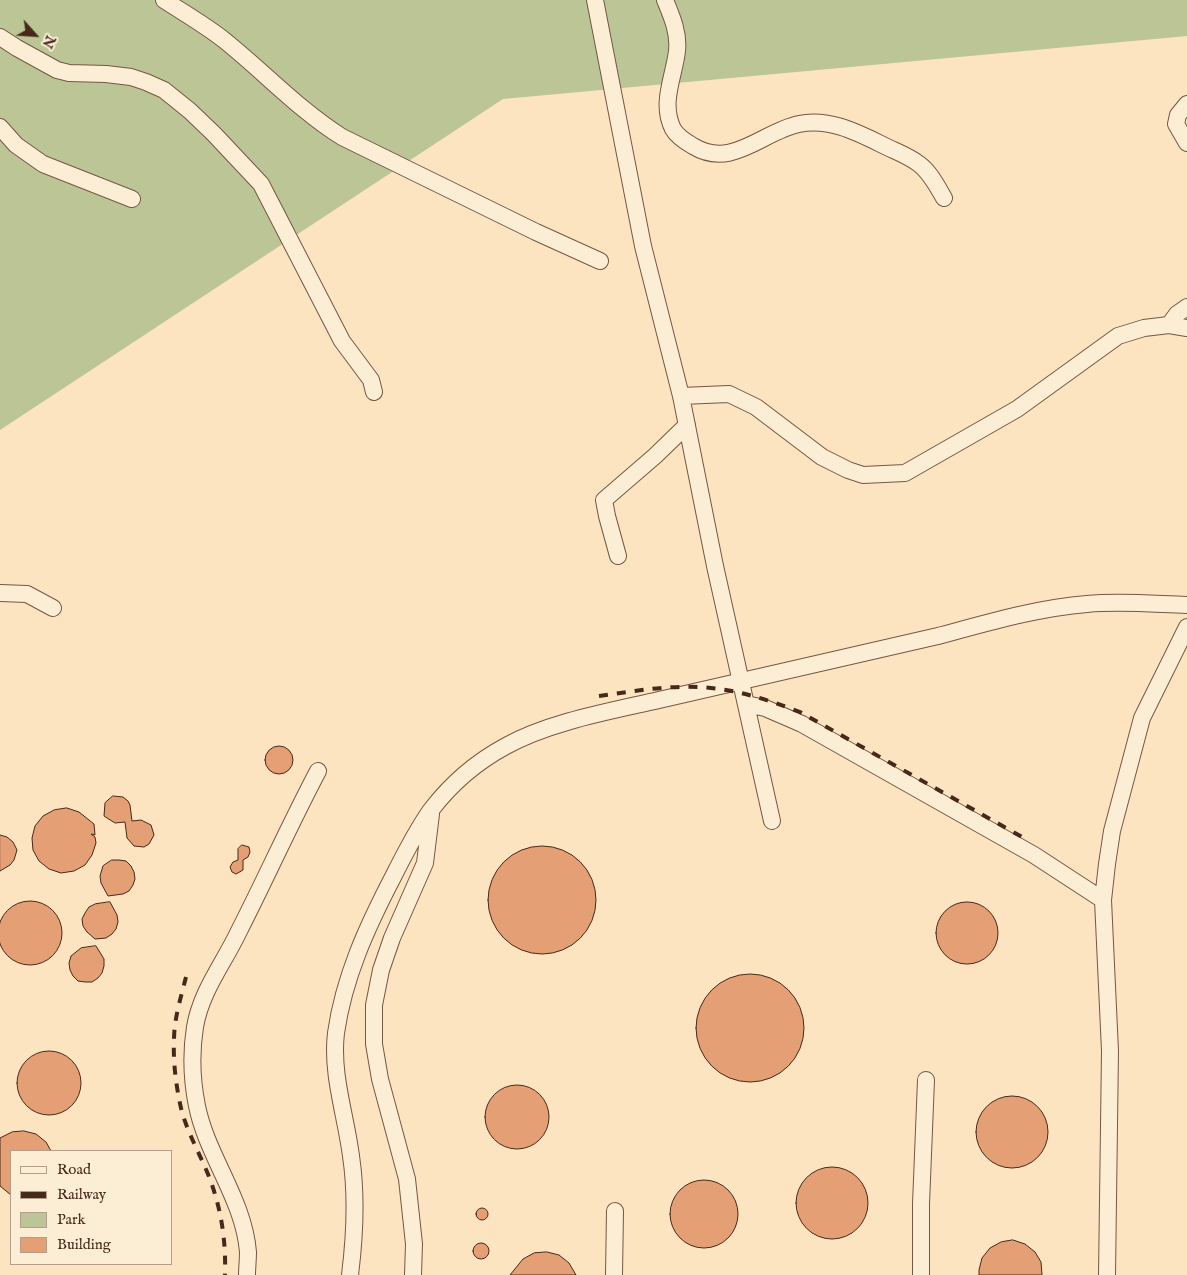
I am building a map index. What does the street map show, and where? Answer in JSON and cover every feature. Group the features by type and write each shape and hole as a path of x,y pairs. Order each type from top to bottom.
{"street":[{"path":"164,0 223,39 302,108 342,137 536,232 600,261"},
{"path":"595,0 644,246 680,396 772,822"},
{"path":"665,0 677,32 677,51 668,94 668,111 674,130 686,142 701,151 722,154 738,151 798,124 818,122 838,126 871,139 921,165 934,181 944,198"},
{"path":"0,37 57,70 69,73 131,77 146,82 164,90 190,111 261,184 342,341 371,380 374,392"},
{"path":"1187,104 1178,115 1176,124 1187,142"},
{"path":"0,127 16,145 43,164 132,199"},
{"path":"1170,325 1177,314 1187,307"},
{"path":"680,396 729,394 756,407 822,457 848,470 863,475 905,473 1017,409 1118,336 1144,328 1170,325 1187,328"},
{"path":"618,556 606,516 604,500 656,456 686,425"},
{"path":"0,593 27,594 53,608"},
{"path":"350,1275 355,1237 356,1198 352,1158 336,1072 336,1035 343,998 354,960 367,928 410,843 432,810 451,788 475,766 506,746 541,730 741,680 1063,607 1089,604 1187,604"},
{"path":"1107,1275 1110,1051 1103,900 1112,831 1142,718 1187,627"},
{"path":"746,704 765,708 802,724 1034,855 1103,900"},
{"path":"247,1275 248,1252 244,1228 202,1126 197,1106 193,1059 196,1026 203,999 239,933 318,771"},
{"path":"413,1275 414,1244 407,1179 380,1080 374,1044 374,1005 381,970 392,938 425,863 432,810"},
{"path":"921,1275 921,1204 926,1080"},
{"path":"614,1275 615,1211"}],"green space":[{"path":"0,0 1187,0 1187,36 503,99 0,430"}],"building":[{"path":"279,746 289,750 293,760 289,770 279,774 269,770 265,760 269,750"},
{"path":"113,796 123,797 128,801 132,821 141,820 151,825 154,835 149,844 144,847 134,846 127,838 125,822 115,823 104,816 105,803"},
{"path":"67,808 79,812 94,824 95,835 91,834 95,837 96,843 92,855 85,865 74,871 61,873 49,869 39,861 33,850 32,838 35,826 43,816 54,810"},
{"path":"0,835 7,837 13,842 17,850 14,860 10,865 0,871"},
{"path":"242,845 249,847 250,852 248,857 243,860 243,870 236,874 232,872 230,867 233,862 238,860 238,849"},
{"path":"542,846 563,850 580,862 592,879 596,900 592,921 580,938 563,950 542,954 521,950 504,938 492,921 488,900 492,879 504,862 521,850"},
{"path":"112,860 126,861 134,872 135,879 129,891 123,894 108,896 101,883 100,876 103,866"},
{"path":"24,902 36,902 48,907 56,915 61,927 61,939 56,951 48,959 36,964 24,964 12,959 4,951 -1,939 -1,927 4,915 12,907"},
{"path":"110,902 117,915 116,929 106,938 95,939 83,926 82,919 89,907 95,904"},
{"path":"967,902 984,907 989,911 993,916 998,933 993,950 989,955 984,959 967,964 950,959 945,955 941,950 936,933 941,916 945,911 950,907"},
{"path":"96,946 104,959 102,973 92,982 78,981 70,970 71,956 81,948"},
{"path":"750,974 771,978 788,990 800,1007 804,1028 800,1049 788,1066 771,1078 750,1082 729,1078 712,1066 700,1049 696,1028 700,1007 712,990 729,978"},
{"path":"49,1051 67,1057 75,1065 81,1083 75,1101 67,1109 49,1115 31,1109 23,1101 17,1083 23,1065 31,1057"},
{"path":"517,1085 529,1087 540,1094 547,1105 549,1117 547,1129 540,1140 529,1147 517,1149 505,1147 494,1140 487,1129 485,1117 487,1105 494,1094 505,1087"},
{"path":"1012,1096 1032,1102 1042,1112 1048,1132 1042,1152 1032,1162 1012,1168 992,1162 982,1152 976,1132 982,1112 992,1102"},
{"path":"24,1131 36,1134 46,1142 50,1150 10,1150 10,1194 0,1186 0,1138 12,1132"},
{"path":"832,1167 852,1173 862,1183 868,1203 862,1223 852,1233 832,1239 812,1233 802,1223 796,1203 802,1183 812,1173"},
{"path":"711,1180 723,1186 732,1195 738,1207 736,1227 728,1238 711,1248 697,1248 680,1238 672,1227 670,1207 680,1190 691,1182"},
{"path":"480,1208 484,1208 488,1214 484,1220 480,1220 476,1216 476,1212"},
{"path":"1013,1240 1025,1244 1035,1252 1041,1262 1042,1275 979,1275 982,1258 990,1248 1001,1242"},
{"path":"481,1243 487,1245 489,1251 487,1257 481,1259 475,1257 473,1251 475,1245"},
{"path":"547,1252 559,1255 569,1263 576,1275 510,1275 523,1259 534,1253"}],"railway":[{"path":"599,696 655,689 697,687 734,691 767,700 800,712 1022,837"},
{"path":"186,977 174,1032 176,1083 184,1117 218,1205 224,1240 225,1275"}]}
